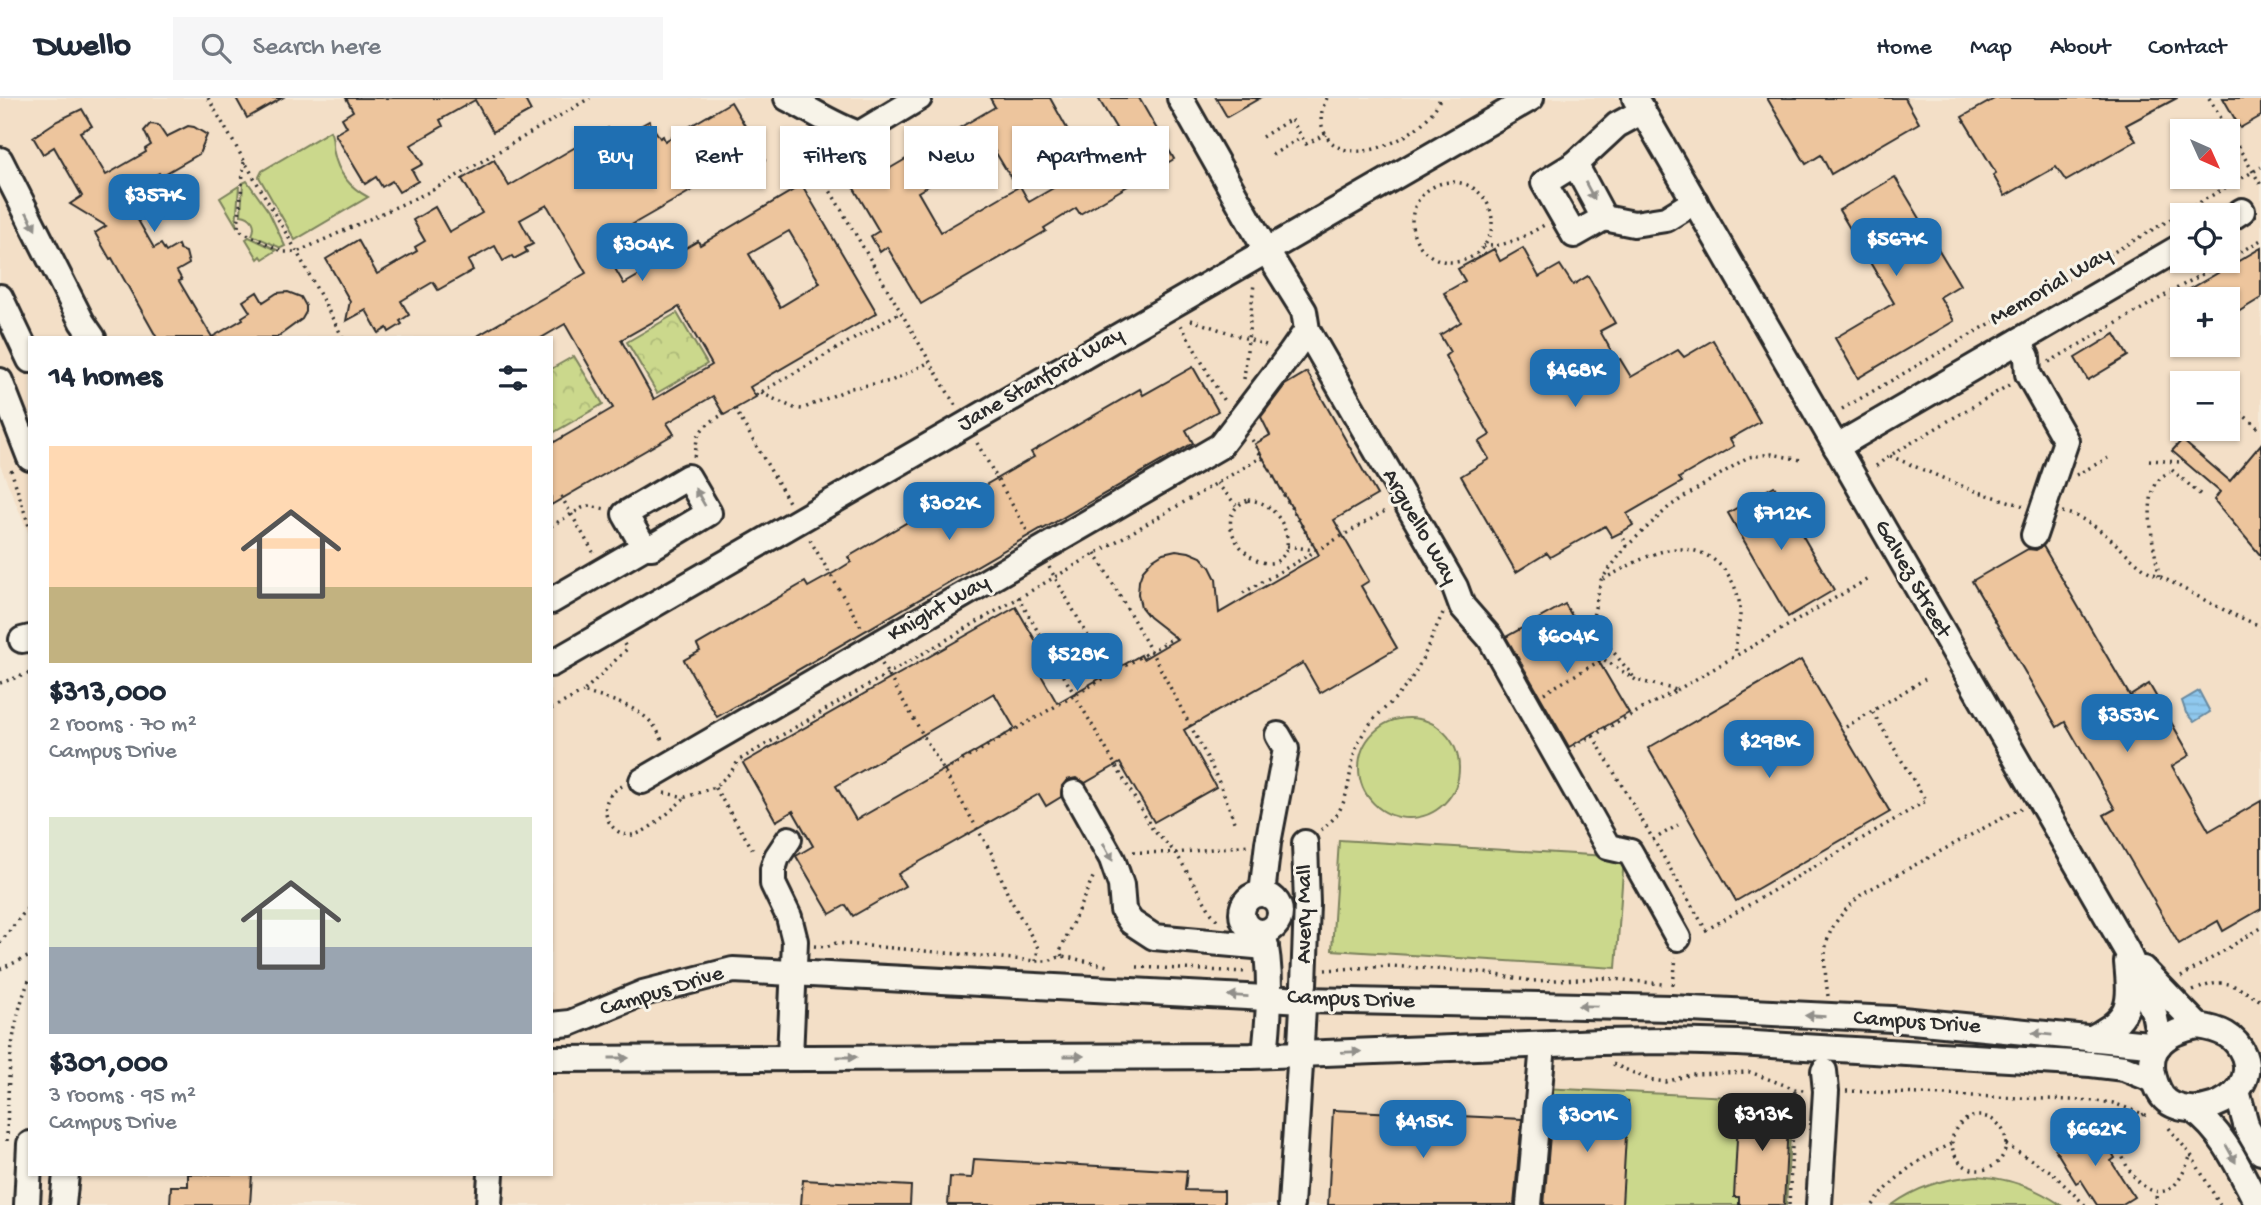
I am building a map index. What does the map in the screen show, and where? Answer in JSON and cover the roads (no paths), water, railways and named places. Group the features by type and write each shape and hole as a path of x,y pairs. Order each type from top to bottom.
{"street":[{"path":"787,98 840,128 859,134 919,98"},
{"name":"Arguello Way","path":"1180,98 1266,250 1304,311 1307,330 1459,597 1490,638 1608,847 1630,852 1678,938"},
{"name":"Jane Stanford Way","path":"553,663 1531,98"},
{"path":"1639,105 1575,164 1544,183 1574,235 1604,218 1634,224 1665,219 1695,201"},
{"name":"Galvez Street","path":"1639,105 2127,951 2154,1013 2159,1044"},
{"path":"0,160 92,336"},
{"path":"1575,164 1604,218"},
{"name":"Memorial Way","path":"1836,447 2170,253"},
{"path":"0,297 28,356"},
{"name":"Knight Way","path":"642,781 1220,446 1307,330"},
{"path":"2019,341 2027,357 2028,374 2066,442 2038,509 2034,535"},
{"path":"0,381 20,462"},
{"path":"553,600 644,547"},
{"path":"1265,1054 1268,998 1264,939 1277,923 1280,912 1277,901 1267,894 1262,894 1268,843 1286,749 1278,735"},
{"path":"1075,793 1112,859 1121,886 1123,910 1131,922 1154,937 1264,939"},
{"path":"789,839 777,857 773,869 773,884 789,917 795,941 790,1057"},
{"name":"Avery Mall","path":"1291,1205 1304,988 1307,904 1305,842"},
{"path":"2090,1038 2110,1028 2122,1017 2129,999 2127,951"},
{"name":"Galvez Street","path":"2127,951 2198,1026"},
{"name":"Campus Drive","path":"553,1025 570,1023 643,993 733,970 1304,1000 1671,1008 1892,1019 2159,1044"},
{"path":"2154,1080 2154,1055 2159,1044 2172,1033 2198,1026 2228,1034 2251,1051 2245,1090 2246,1128 2261,1152"},
{"name":"Campus Drive","path":"553,1059 1251,1056 1601,1042 1738,1042 2124,1068 2154,1080 2160,1094 2169,1101 2179,1107 2193,1110"},
{"path":"1529,1205 1543,1045"},
{"path":"1819,1205 1825,1081"},
{"path":"2193,1110 2223,1102 2245,1090"},
{"path":"2193,1110 2209,1122 2224,1141 2258,1205"},
{"path":"18,1149 27,1205"},
{"path":"63,1205 66,1176"},
{"path":"489,1205 491,1176"}],"water":[{"path":"2199,691 2210,712 2194,722 2186,713 2182,701"}]}
